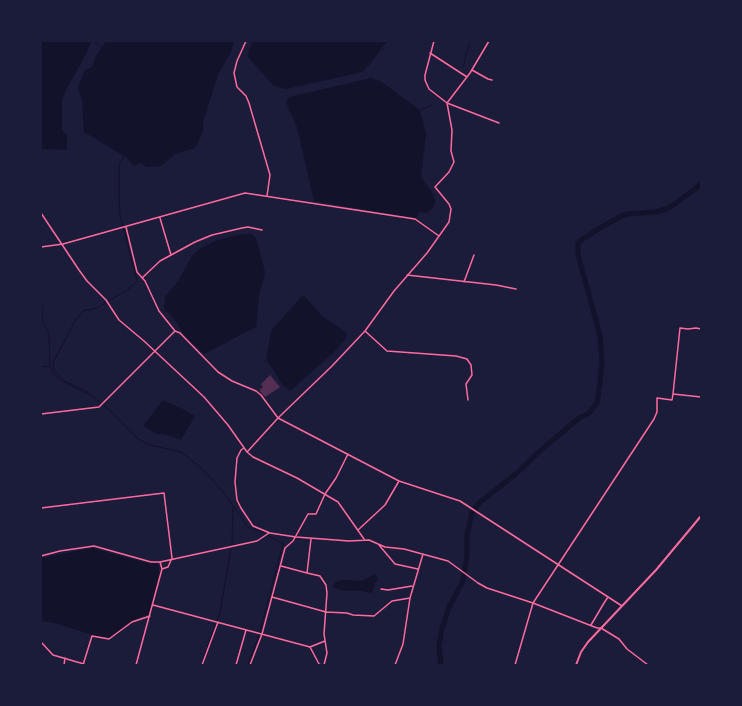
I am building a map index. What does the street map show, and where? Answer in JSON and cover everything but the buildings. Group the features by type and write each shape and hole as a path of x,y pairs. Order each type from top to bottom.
{"main road":[{"path":"576,665 581,652 588,642 656,570 701,516"}],"street":[{"path":"246,41 237,60 234,73 238,87 246,96 249,103 270,175 267,196"},
{"path":"434,41 425,75 425,80 429,90 447,104 499,123"},
{"path":"247,452 278,418 332,366 365,331 407,275 427,253 449,222 451,218 450,204 435,187 449,172 454,162 451,151 452,130 447,104 472,70 488,41"},
{"path":"430,53 467,77"},
{"path":"472,70 492,80"},
{"path":"41,247 63,244 245,194 267,196 415,219 439,236"},
{"path":"41,213 87,281 107,301 120,320 204,397 239,439 247,452 253,457 297,478 338,502 364,539"},
{"path":"160,218 171,255"},
{"path":"126,227 137,272 142,278 159,311 175,331 180,332 218,372 232,381 256,391 261,395 278,418 399,481 452,498 470,507 622,606"},
{"path":"142,278 160,262 171,255 212,235 248,227 262,230"},
{"path":"464,282 474,255"},
{"path":"407,275 496,285 516,289"},
{"path":"515,665 533,603 654,419 657,412 657,398 672,400 680,328 701,329"},
{"path":"41,414 99,407 175,331"},
{"path":"365,331 387,351 456,356 467,359 471,365 472,375 466,384 468,400"},
{"path":"673,394 701,397"},
{"path":"244,448 241,450 237,458 237,500 253,526 270,533 311,539 349,541 364,539 379,545 423,554 448,562 487,588 533,603 597,628 601,628 619,639 627,649 648,665"},
{"path":"250,665 262,634 285,548 296,537 308,514 316,514 325,494 336,478 348,454"},
{"path":"358,530 385,505 399,481"},
{"path":"41,508 164,493 172,558 168,567 162,569"},
{"path":"41,556 60,551 94,546 145,560 160,562 172,558 257,541 270,533"},
{"path":"306,573 311,539"},
{"path":"379,545 395,564 418,569"},
{"path":"395,665 403,644 410,598 423,554"},
{"path":"136,665 162,569 160,562"},
{"path":"281,566 320,576 326,585 327,593 324,634 327,653 324,665"},
{"path":"380,589 388,590 413,586"},
{"path":"272,597 326,612 374,616 392,601 410,598"},
{"path":"591,625 608,597"},
{"path":"153,605 310,647 325,641"},
{"path":"41,642 52,655 83,664 92,636 109,639 132,622 150,616"},
{"path":"202,665 218,622"},
{"path":"236,665 246,630"},
{"path":"310,647 321,665"},
{"path":"64,665 65,658"}],"shaded area":[{"path":"41,41 92,41 62,100 62,130 67,135 67,150 41,149"},
{"path":"106,41 234,41 231,52 218,75 203,122 203,132 195,148 175,154 161,166 147,167 140,163 134,166 126,157 84,132 82,100 78,87 85,70 92,67 95,58"},
{"path":"252,41 387,41 370,64 362,72 286,89 274,86 247,56"},
{"path":"371,78 380,81 420,110 426,133 421,177 433,194 435,201 433,208 427,213 419,212 416,218 314,201 297,127 286,101 289,97"},
{"path":"242,234 251,234 256,238 265,273 259,296 256,327 204,354 188,339 167,311 164,313 165,297 178,281 192,256 199,249 215,241"},
{"path":"302,296 305,297 323,317 347,334 345,340 334,352 290,391 283,385 266,359 271,331"},
{"path":"162,401 185,410 195,416 181,440 164,434 157,434 144,425"},
{"path":"91,548 143,562 157,564 159,568 159,575 149,614 133,620 109,638 93,635 55,623 41,621 41,558"},
{"path":"373,575 378,576 377,579 379,581 376,581 372,593 339,590 332,586 336,582 342,580 362,581"}],"waterway":[{"path":"93,41 103,48"},
{"path":"463,67 470,41"},
{"path":"419,111 431,105"},
{"path":"124,156 119,165 120,215 137,281 130,288 97,308 83,311 75,321 54,361 54,370 64,381 86,391 112,412 138,439 150,445 181,452 200,467 216,484 248,527 260,531 283,544 259,635 248,665"},
{"path":"441,665 439,647 441,632 449,607 463,581 467,555 467,535 472,513 479,503 517,473 579,418 589,413 597,403 602,362 600,335 578,255 578,244 595,231 621,216 655,212 666,209 701,184"},
{"path":"41,298 43,322 49,334 50,366 52,372 61,381 88,394"},
{"path":"41,367 49,366"},
{"path":"232,545 233,507"},
{"path":"201,665 220,612 231,548"}]}
